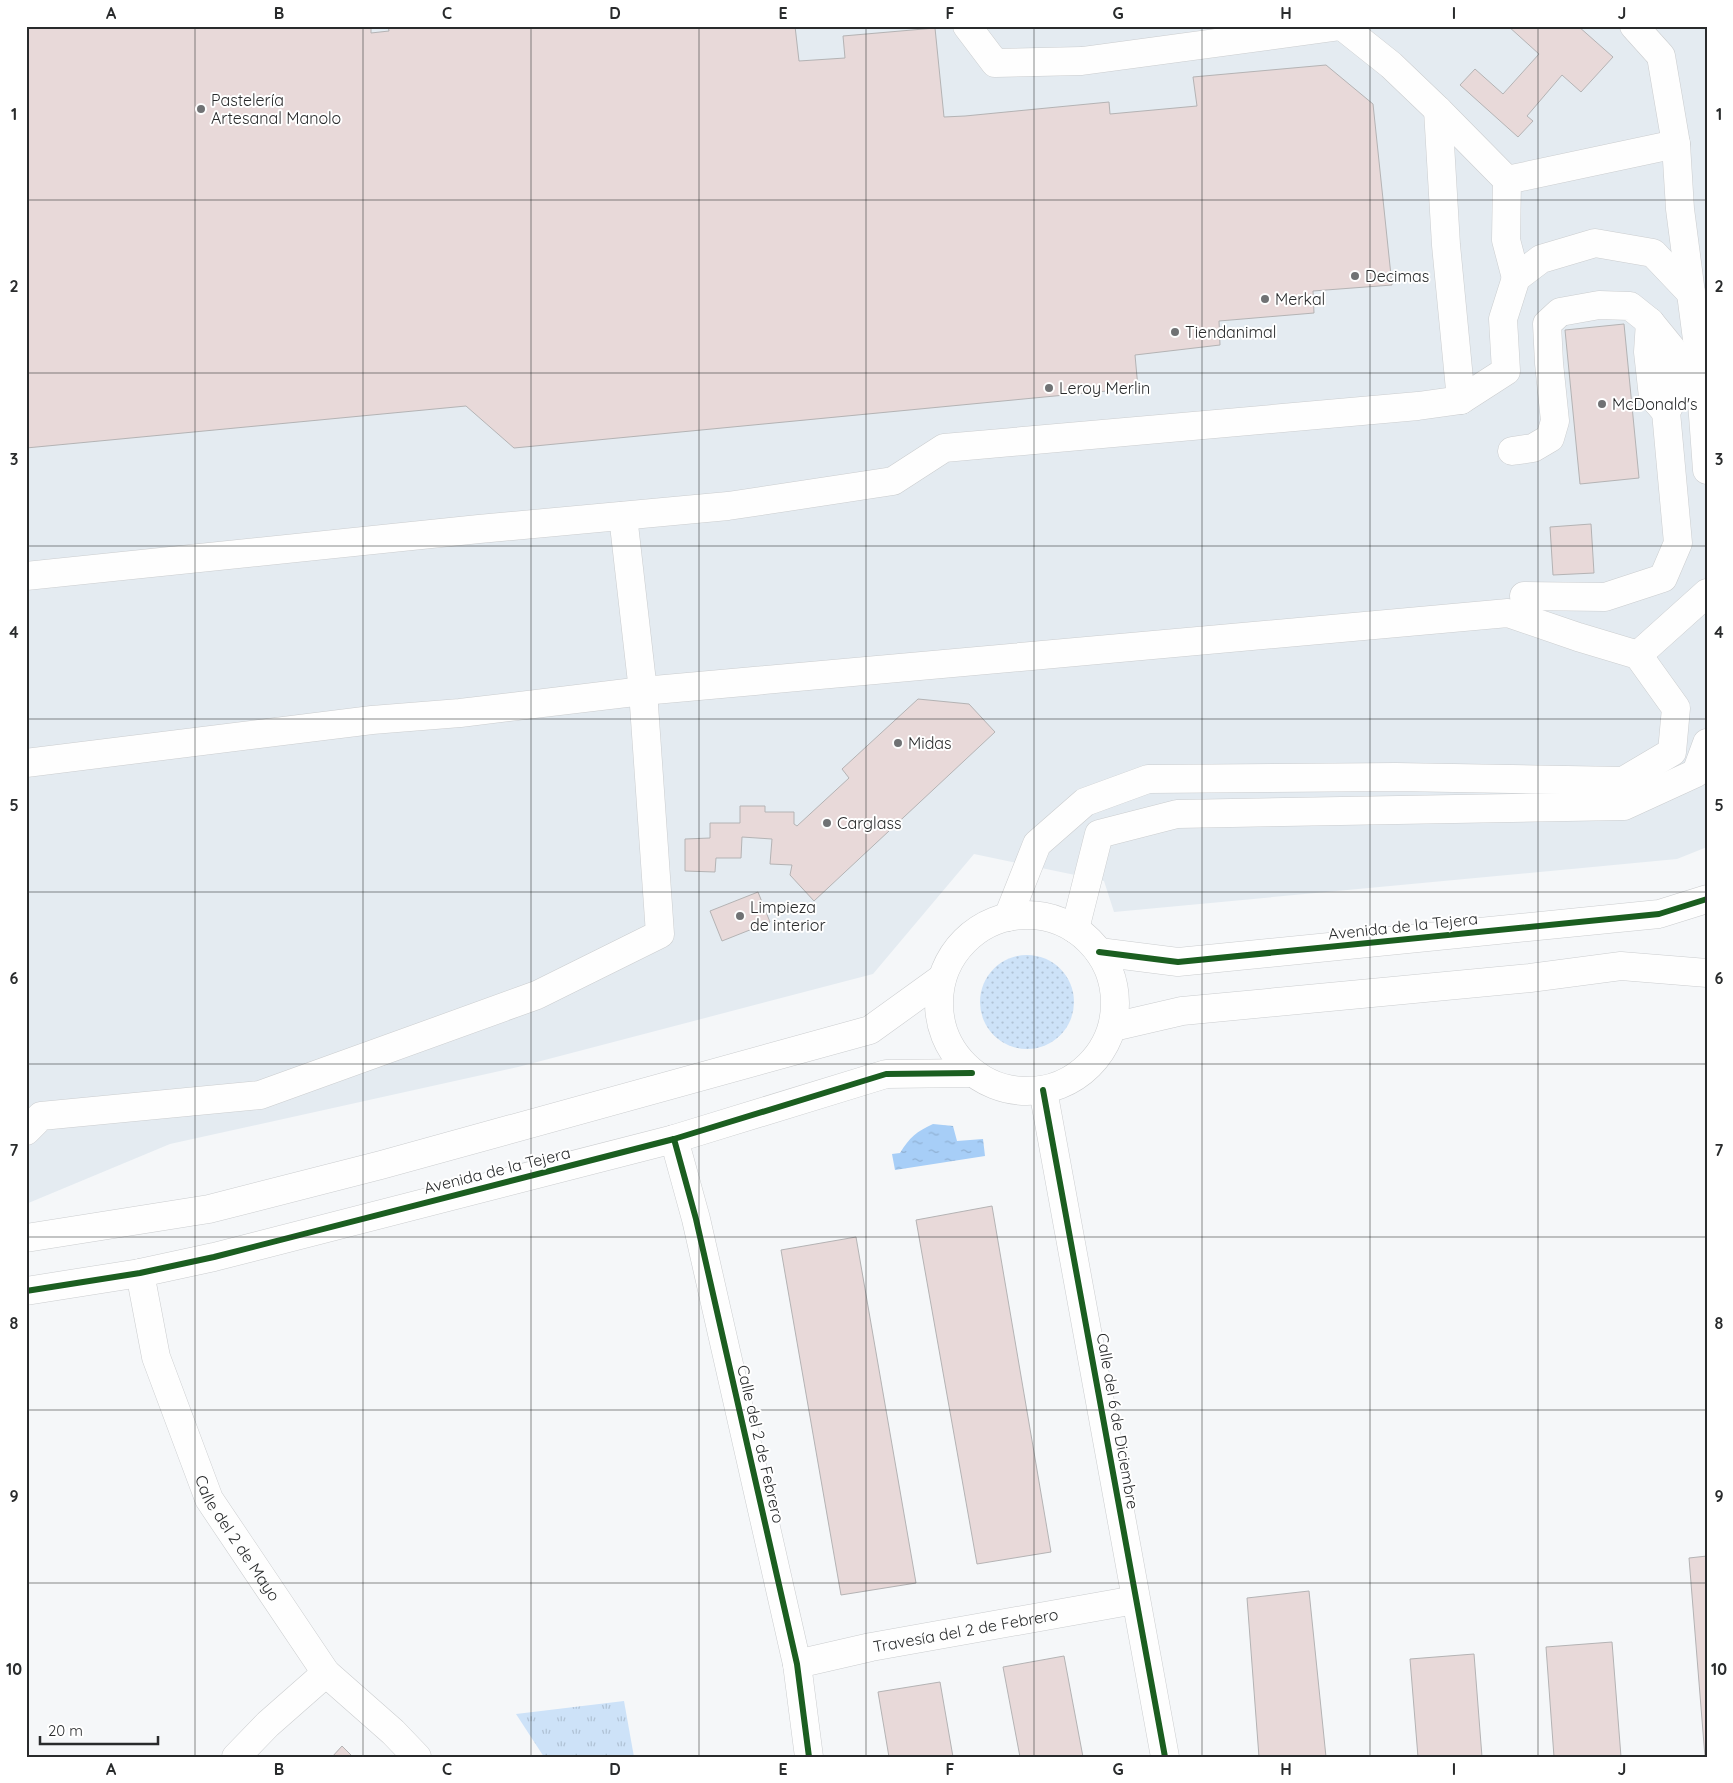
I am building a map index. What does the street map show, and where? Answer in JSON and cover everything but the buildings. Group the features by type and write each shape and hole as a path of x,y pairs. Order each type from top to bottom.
{"street":[{"path":"26,576 479,529 728,506 893,481 944,448 1400,408 1461,400 1506,370 1503,318 1516,278 1506,240 1507,180 1391,65 1342,26 1082,60 995,63 967,26"},
{"path":"1634,26 1661,56 1676,144 1680,209 1698,347 1707,470"},
{"path":"1438,110 1446,246 1461,400"},
{"path":"1507,180 1676,144"},
{"path":"1516,278 1541,259 1595,243 1653,253 1691,293"},
{"path":"1512,450 1533,448 1550,438 1555,421 1547,324 1560,312 1600,305 1630,306 1650,322 1648,352 1653,397 1666,412 1678,543 1664,578 1605,597 1524,596"},
{"path":"26,1132 41,1116 260,1095 536,995 660,934 643,691 623,516"},
{"path":"1638,655 1707,593"},
{"path":"26,763 362,721 460,713 643,691 1508,614 1638,655 1676,708 1672,752 1623,781 1396,777 1148,779 1085,802 1037,844 1008,917"},
{"path":"1075,929 1099,834 1177,814 1624,806 1696,773 1707,744"},
{"name":"Avenida de la Tejera","path":"1099,952 1178,962 1659,914 1707,899"},
{"path":"1031,915 1054,919 1075,929 1088,939 1099,952 1111,975 1116,1002 1113,1027 1102,1050 1087,1068 1067,1082 1043,1090 1018,1091 994,1086 972,1073 954,1054 942,1030 938,1004 942,978 952,957 967,938 986,925 1008,917 1031,915"},
{"path":"1113,1027 1182,1011 1530,978 1621,966 1707,973"},
{"name":"Avenida de la Tejera","path":"26,1238 209,1209 381,1165 870,1030 942,978"},
{"name":"Avenida de la Tejera","path":"26,1291 140,1273 214,1256 674,1139 886,1074 972,1073"},
{"name":"Calle del 6 de Diciembre","path":"1043,1090 1165,1757"},
{"name":"Calle del 2 de Febrero","path":"674,1139 696,1220 797,1664 809,1757"},
{"name":"Calle del 2 de Mayo","path":"140,1273 156,1357 209,1499 326,1673 393,1732 417,1757"},
{"name":"Travesía del 2 de Febrero","path":"797,1664 871,1647 1135,1600"},
{"path":"236,1757 268,1724 326,1673"}],"shaded area":[{"path":"26,26 1707,26 1707,847 1677,859 1114,912 1104,881 974,854 873,974 518,1067 170,1144 26,1204"}],"green space":[{"path":"1027,955 1045,959 1060,969 1070,984 1074,1002 1070,1020 1060,1035 1045,1045 1027,1049 1009,1045 994,1035 984,1020 980,1002 984,984 994,969 1009,959"},
{"path":"624,1701 634,1757 544,1757 516,1714"}],"water":[{"path":"933,1124 953,1126 957,1141 983,1139 985,1156 895,1170 892,1154 900,1153 914,1136 922,1129"}],"cycle path":[{"path":"1099,952 1178,962 1659,914 1707,899"},
{"path":"26,1291 140,1273 214,1257 674,1139 886,1074 972,1073"},
{"path":"1043,1090 1165,1757"},
{"path":"674,1139 696,1219 797,1664 809,1757"}],"place":[{"name":"Pastelería Artesanal Manolo","path":"201,109"},
{"name":"Decimas","path":"1355,276"},
{"name":"Merkal","path":"1265,299"},
{"name":"Tiendanimal","path":"1175,332"},
{"name":"Leroy Merlin","path":"1049,388"},
{"name":"McDonald's","path":"1602,404"},
{"name":"Midas","path":"898,743"},
{"name":"Carglass","path":"827,823"},
{"name":"Limpieza de interior","path":"740,916"}]}
